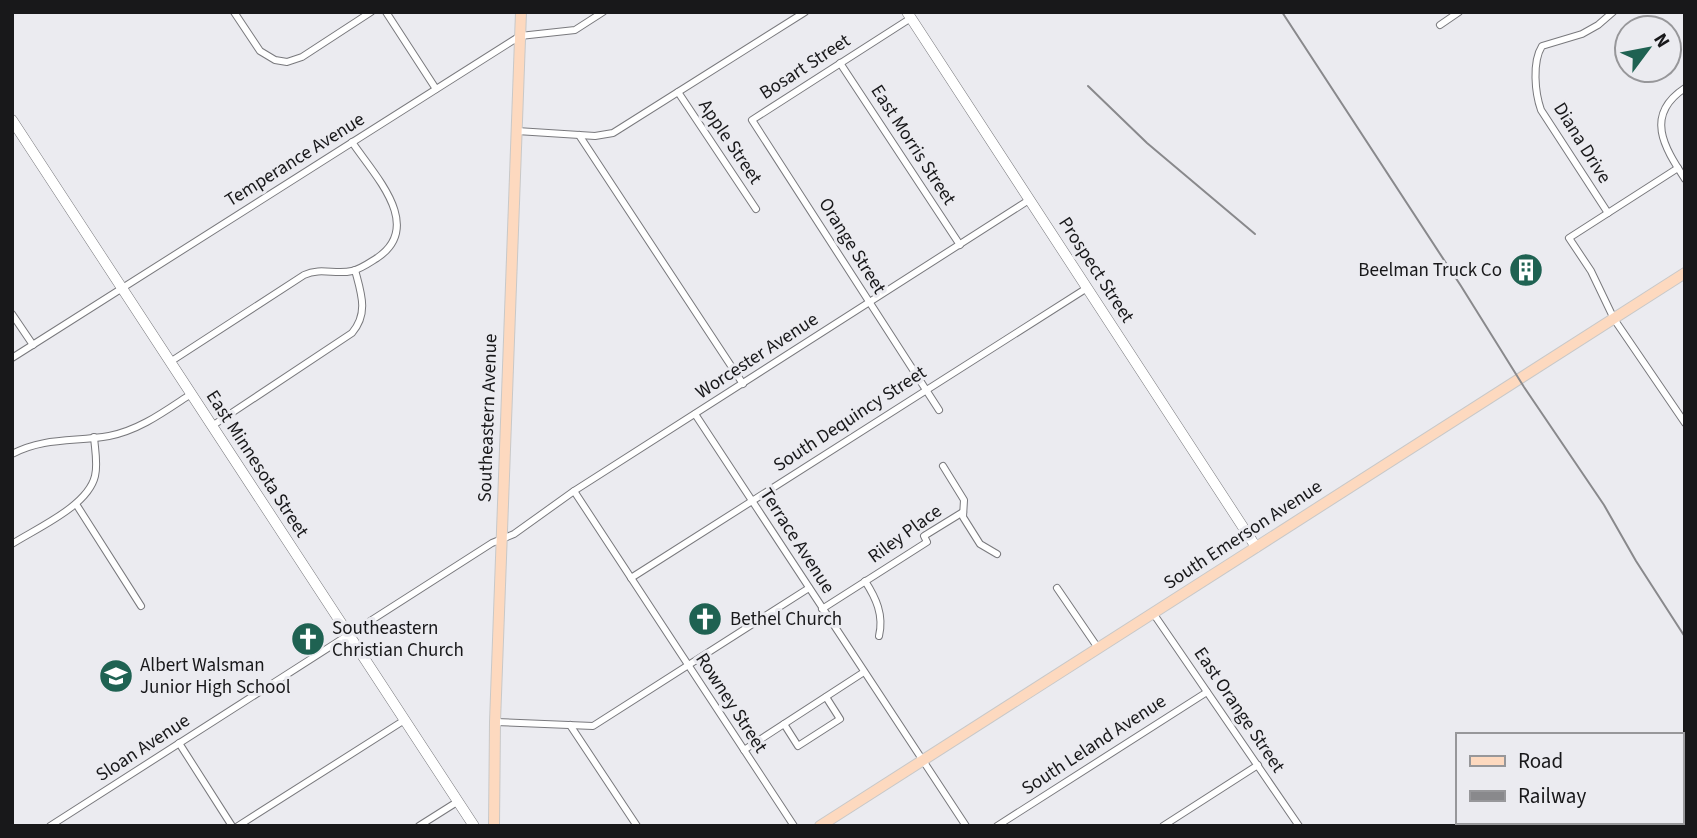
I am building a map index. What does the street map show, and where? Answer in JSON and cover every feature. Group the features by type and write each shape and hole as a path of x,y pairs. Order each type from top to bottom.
{"main road":[{"name":"Southeastern Avenue","path":"494,826 501,539 521,12"},
{"name":"South Emerson Avenue","path":"820,826 1685,273"}],"street":[{"path":"237,13 260,51 269,58 281,61 300,58 371,12"},
{"path":"386,12 436,89"},
{"name":"Temperance Avenue","path":"12,358 520,36 575,30 603,12"},
{"path":"517,131 598,136 613,133 805,12"},
{"path":"1440,25 1460,12"},
{"name":"Diana Drive","path":"1608,213 1541,110 1537,99 1536,61 1541,47 1582,34 1601,23 1612,12"},
{"name":"Bosart Street","path":"752,120 909,15"},
{"name":"Prospect Street","path":"909,15 1256,547"},
{"name":"East Morris Street","path":"840,63 960,245"},
{"path":"1685,88 1670,101 1661,122 1664,145 1685,179"},
{"name":"Apple Street","path":"678,92 756,209"},
{"name":"East Minnesota Street","path":"12,120 474,826"},
{"name":"Orange Street","path":"752,120 939,410"},
{"path":"579,135 743,384"},
{"path":"170,362 307,273 318,270 355,270 384,253 395,236 398,223 396,210 352,142"},
{"path":"1678,167 1569,238 1591,271 1614,319 1685,423"},
{"name":"Worcester Avenue","path":"501,539 514,534 574,491 1029,200"},
{"path":"212,426 352,333 361,320 364,307 355,270"},
{"name":"South Dequincy Street","path":"631,578 1087,288"},
{"path":"12,314 33,345"},
{"path":"12,453 44,442 110,436 137,427 191,394"},
{"name":"Terrace Avenue","path":"695,414 966,826"},
{"path":"12,544 76,504 87,493 95,476 94,437"},
{"name":"Riley Place","path":"943,466 964,500 963,517 978,541 997,554"},
{"name":"Rowney Street","path":"574,491 793,826"},
{"path":"76,504 141,606"},
{"name":"Riley Place","path":"822,608 927,542 923,537 963,512"},
{"name":"Sloan Avenue","path":"50,826 501,539"},
{"name":"Riley Place","path":"865,581 878,603 881,628 879,636"},
{"path":"495,722 593,726 809,588"},
{"path":"1057,588 1098,648"},
{"name":"East Orange Street","path":"1153,613 1299,826"},
{"path":"881,628 889,630"},
{"path":"744,750 864,672"},
{"name":"South Leland Avenue","path":"997,826 1207,692"},
{"path":"784,724 798,746 840,719 826,697"},
{"path":"238,826 403,720"},
{"path":"570,725 637,826"},
{"path":"178,743 232,826"},
{"path":"1163,826 1258,765"},
{"path":"419,826 457,802"}],"railway":[{"path":"1282,12 1524,387 1604,505 1685,637"},
{"path":"1088,86 1147,143 1255,234"}],"place":[{"name":"Beelman Truck Co","path":"1526,270"},
{"name":"Bethel Church","path":"705,619"},
{"name":"Southeastern Christian Church","path":"308,639"},
{"name":"Albert Walsman Junior High School","path":"116,676"}]}
